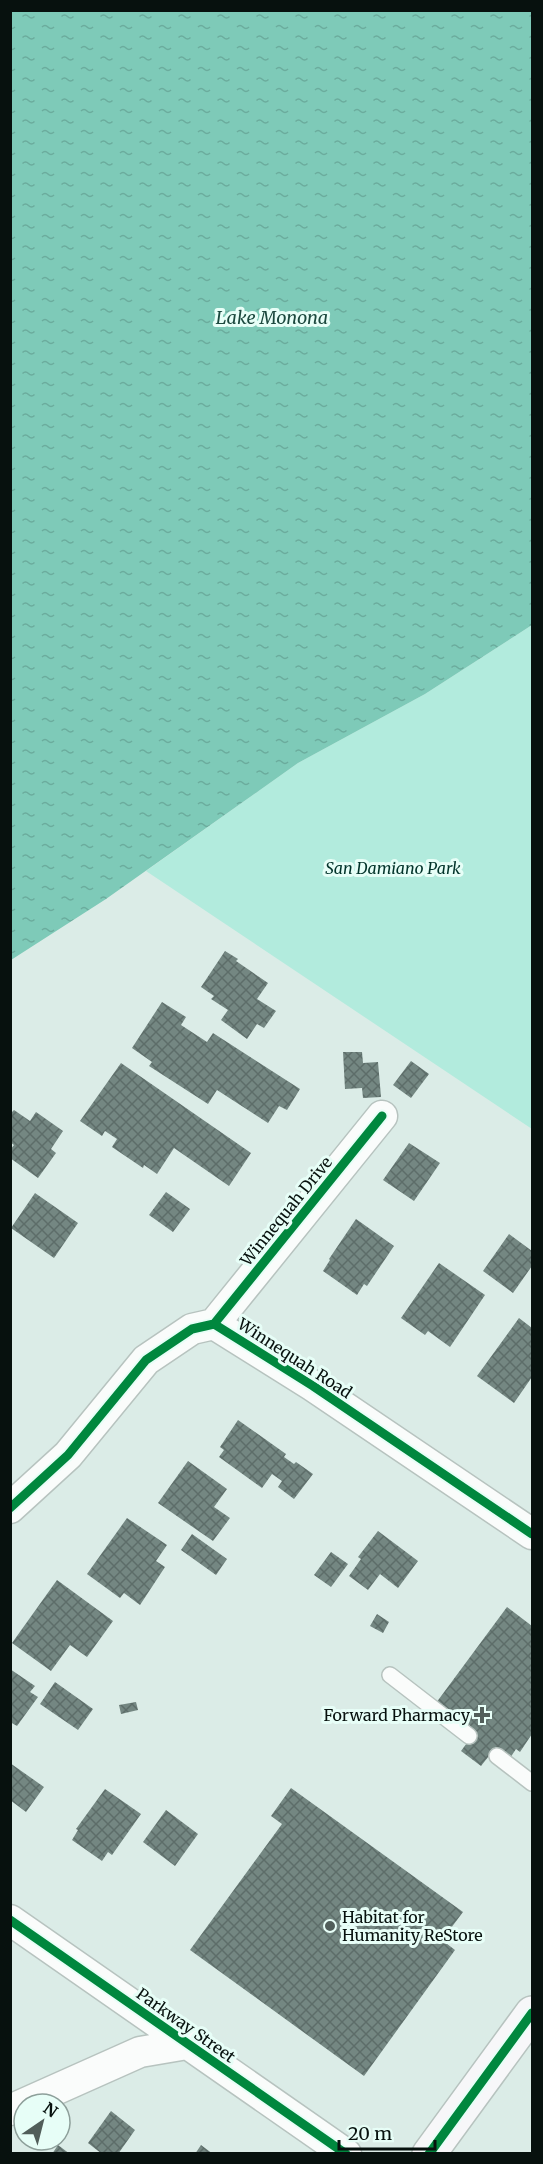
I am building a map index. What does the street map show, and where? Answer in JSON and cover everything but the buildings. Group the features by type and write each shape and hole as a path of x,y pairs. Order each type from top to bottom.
{"street":[{"name":"Winnequah Drive","path":"214,1324 382,1116"},
{"name":"Winnequah Road","path":"10,1508 68,1455 146,1360 192,1329 214,1324 313,1386 532,1534"},
{"name":"Parkway Street","path":"10,1920 346,2154"},
{"path":"429,2154 532,2013"},
{"path":"10,2110 140,2052 187,2044"}],"lane":[{"path":"390,1675 469,1736"},
{"path":"497,1756 532,1783"}],"green space":[{"name":"San Damiano Park","path":"532,625 532,1129 146,871 298,763 425,694"}],"water":[{"name":"Lake Monona","path":"11,10 532,11 532,625 425,694 298,763 106,899 11,960"}],"cycle path":[{"path":"214,1324 382,1116"},
{"path":"10,1508 68,1455 146,1360 192,1329 214,1324 313,1386 532,1534"},
{"path":"10,1920 346,2154"},
{"path":"429,2154 532,2013"}],"place":[{"name":"Forward Pharmacy","path":"482,1715"},
{"name":"Habitat for Humanity ReStore","path":"330,1926"}]}
